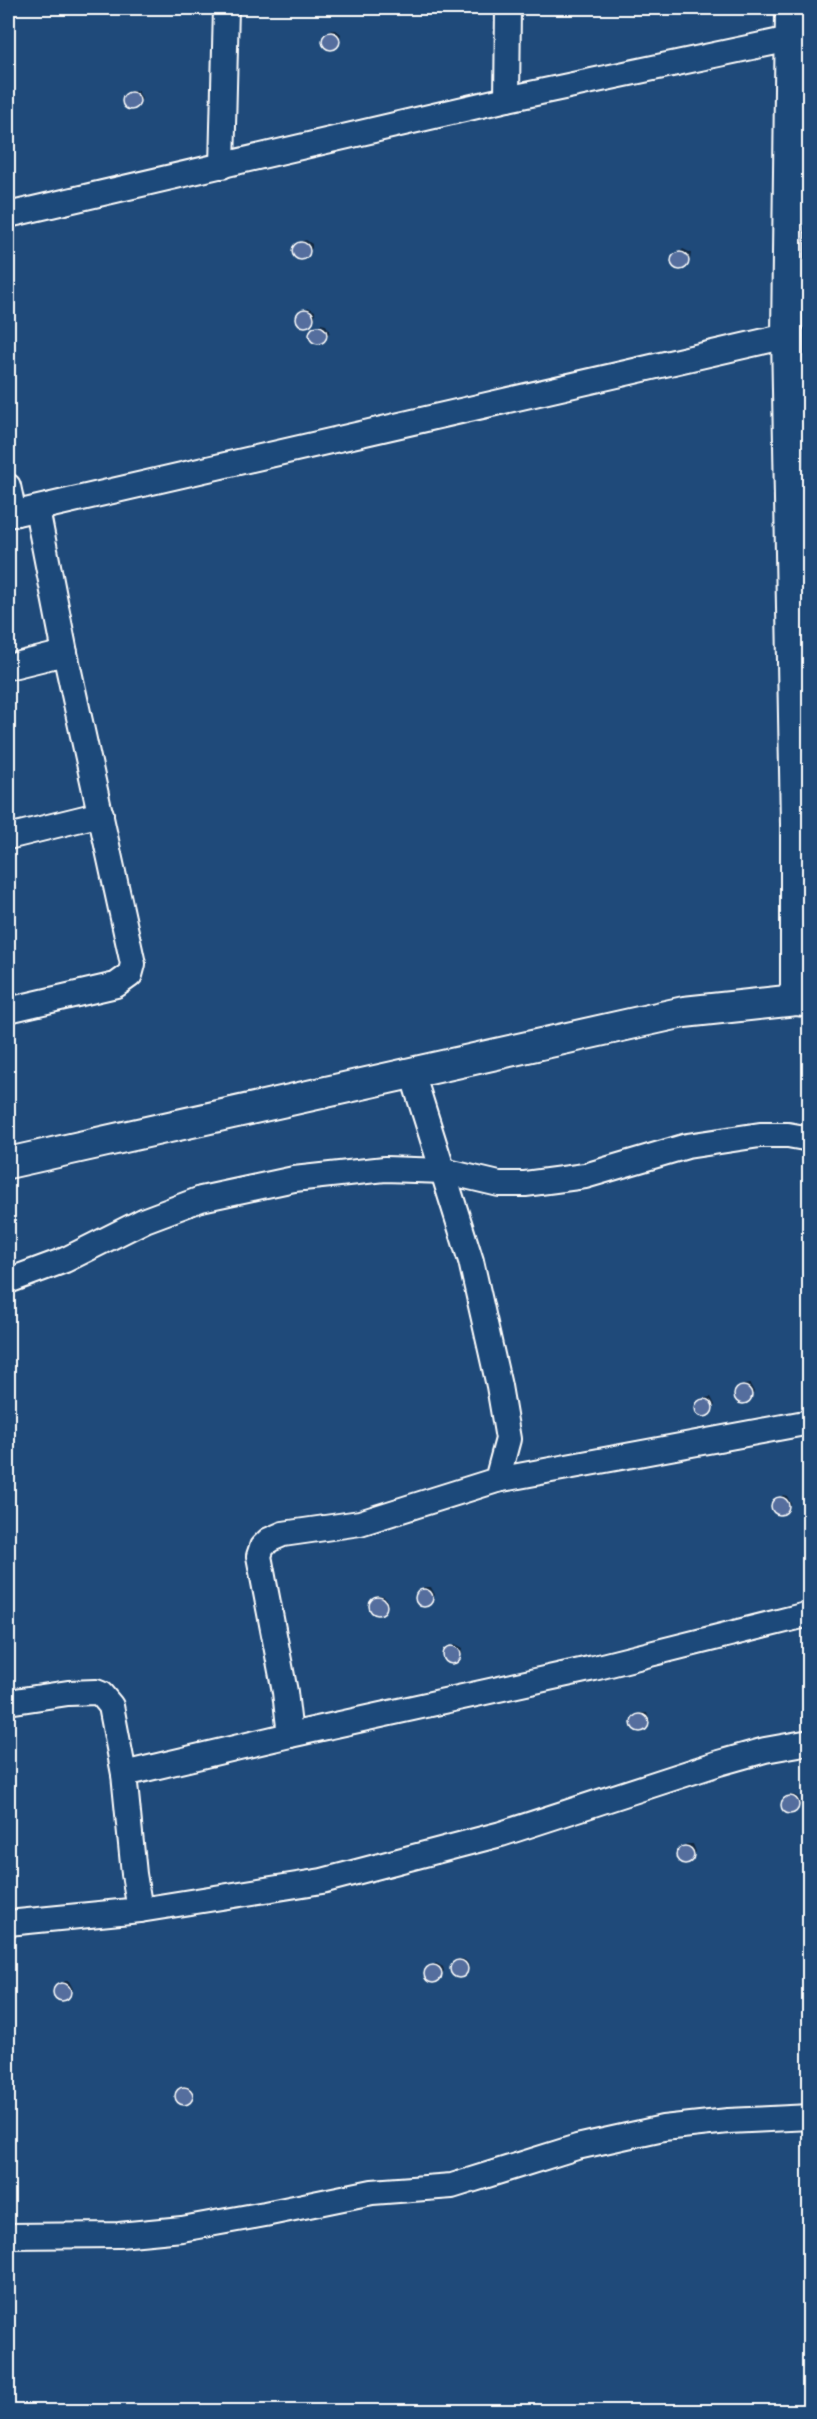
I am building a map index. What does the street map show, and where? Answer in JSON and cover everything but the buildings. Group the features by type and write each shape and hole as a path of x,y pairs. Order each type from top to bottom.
{"street":[{"path":"222,166 225,8"},
{"path":"507,99 508,8"},
{"path":"8,1163 684,1012 803,1001 803,827 787,336 791,8"},
{"path":"8,215 507,99 790,39"},
{"path":"19,513 787,336"},
{"path":"8,486 65,653 133,964 130,975 116,985 8,1010"},
{"path":"8,667 65,653"},
{"path":"8,837 101,814"},
{"path":"412,1072 471,1261 508,1439 497,1480"},
{"path":"8,1281 65,1260 145,1220 201,1198 294,1179 385,1169 444,1171 499,1184 525,1184 585,1176 687,1146 760,1135 788,1135 810,1139"},
{"path":"290,1735 285,1692 259,1556 262,1547 269,1540 284,1534 360,1523 497,1480 810,1422"},
{"path":"123,1774 594,1668 810,1614"},
{"path":"8,1702 68,1693 96,1692 101,1694 111,1706 123,1774 140,1910"},
{"path":"8,1923 140,1910 322,1881 501,1834 719,1763 765,1750 810,1742"},
{"path":"8,2236 119,2235 182,2229 372,2192 452,2186 577,2147 663,2128 728,2121 810,2117"}]}
